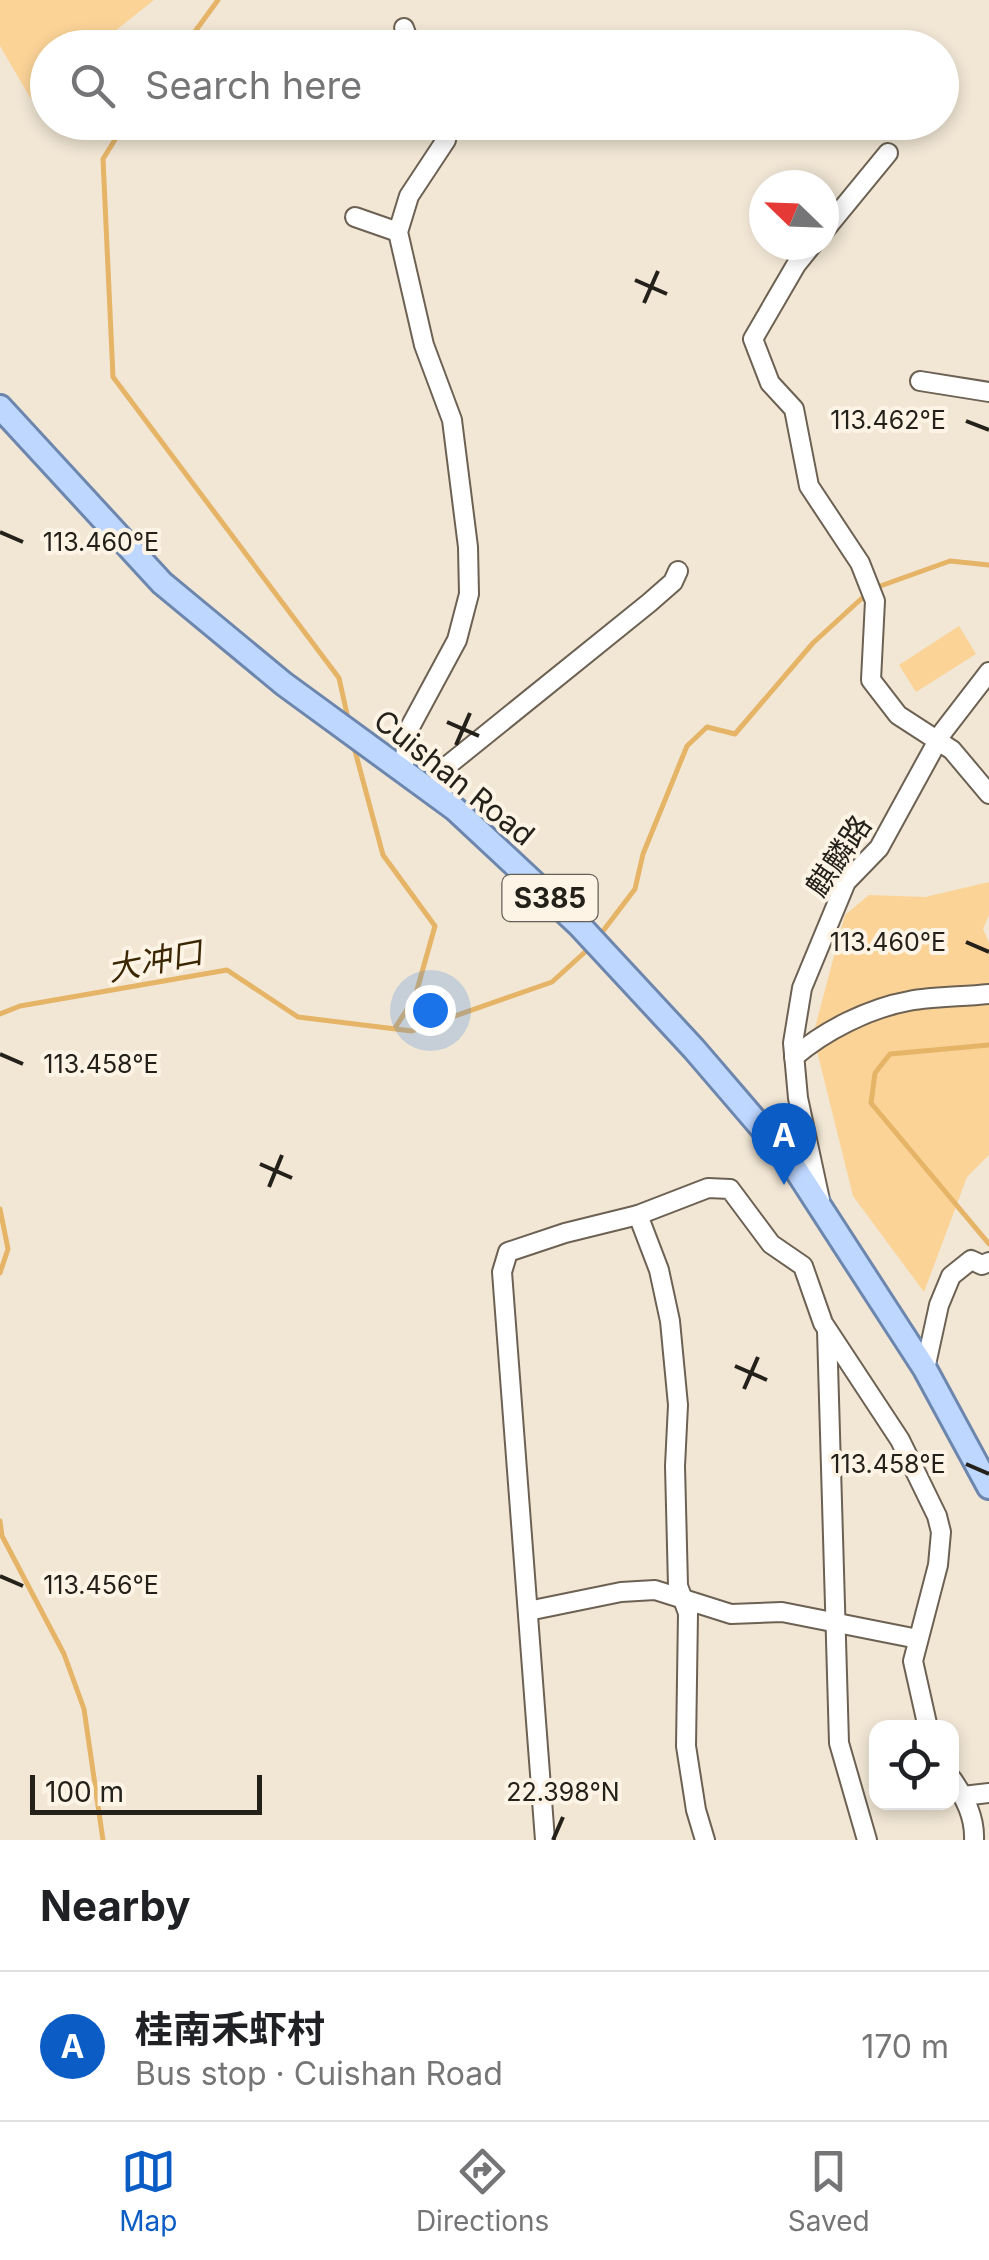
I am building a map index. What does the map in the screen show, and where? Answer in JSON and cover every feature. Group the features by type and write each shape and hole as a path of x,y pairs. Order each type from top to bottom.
{"main road":[{"name":"Cuishan Road","path":"0,407 162,583 284,684 455,809 579,925 669,1022 791,1162 925,1369 989,1487"}],"street":[{"path":"403,771 409,729 457,640 469,594 468,547 452,420 422,336 398,232 409,196 446,140"},
{"path":"839,213 888,153"},
{"path":"355,217 398,232"},
{"path":"800,260 753,339 770,383 794,410 809,486 860,563 875,600 871,680 898,715 952,750 989,794"},
{"path":"402,337 422,336"},
{"path":"920,381 989,392"},
{"path":"434,794 442,770 674,582 678,571"},
{"name":"麒麟路","path":"822,1210 798,1098 794,1057 802,988 846,882 879,848 938,740 989,672"},
{"path":"794,1057 815,1039 890,1006 911,1000 989,994"},
{"path":"546,1840 502,1272 508,1252 565,1233 638,1215 708,1188 730,1189 771,1244 803,1266 827,1328 900,1440 941,1532 938,1565 913,1661 926,1720"},
{"path":"638,1215 659,1270 670,1321 678,1405 678,1586 688,1613 686,1746 705,1840"},
{"path":"925,1369 939,1305 951,1276 971,1260 989,1262"},
{"path":"827,1328 839,1744 867,1840"},
{"path":"528,1611 621,1592 655,1590 731,1614 782,1612 918,1640"},
{"path":"959,1788 974,1822 974,1840"},
{"path":"964,1796 989,1793"}],"shaded area":[{"path":"0,0 154,0 116,30 30,30 30,97 0,46"},
{"path":"959,626 976,654 916,692 899,665"},
{"path":"989,882 989,915 983,929 989,943 989,1155 967,1177 924,1292 853,1196 813,1035 845,915 869,895 925,897"}],"waterway":[{"path":"196,30 218,0"},
{"path":"115,140 103,159 113,377 339,678 347,714"},
{"name":"大冲口","path":"872,589 950,561 989,565"},
{"name":"大冲口","path":"603,931 635,889 643,854 687,746 707,727 735,734 813,643 861,599"},
{"path":"355,751 383,855 435,926 415,997 395,1028"},
{"name":"大冲口","path":"0,1014 20,1006 227,970 298,1017 412,1031 552,982 585,952"},
{"path":"989,1045 890,1054 875,1073 871,1103 989,1244"},
{"name":"大冲口","path":"0,1209 8,1249 0,1273"},
{"name":"大冲口","path":"0,1521 2,1536 64,1654 84,1709 103,1840"}],"place":[{"name":"桂南禾虾村","path":"784,1185"}]}
